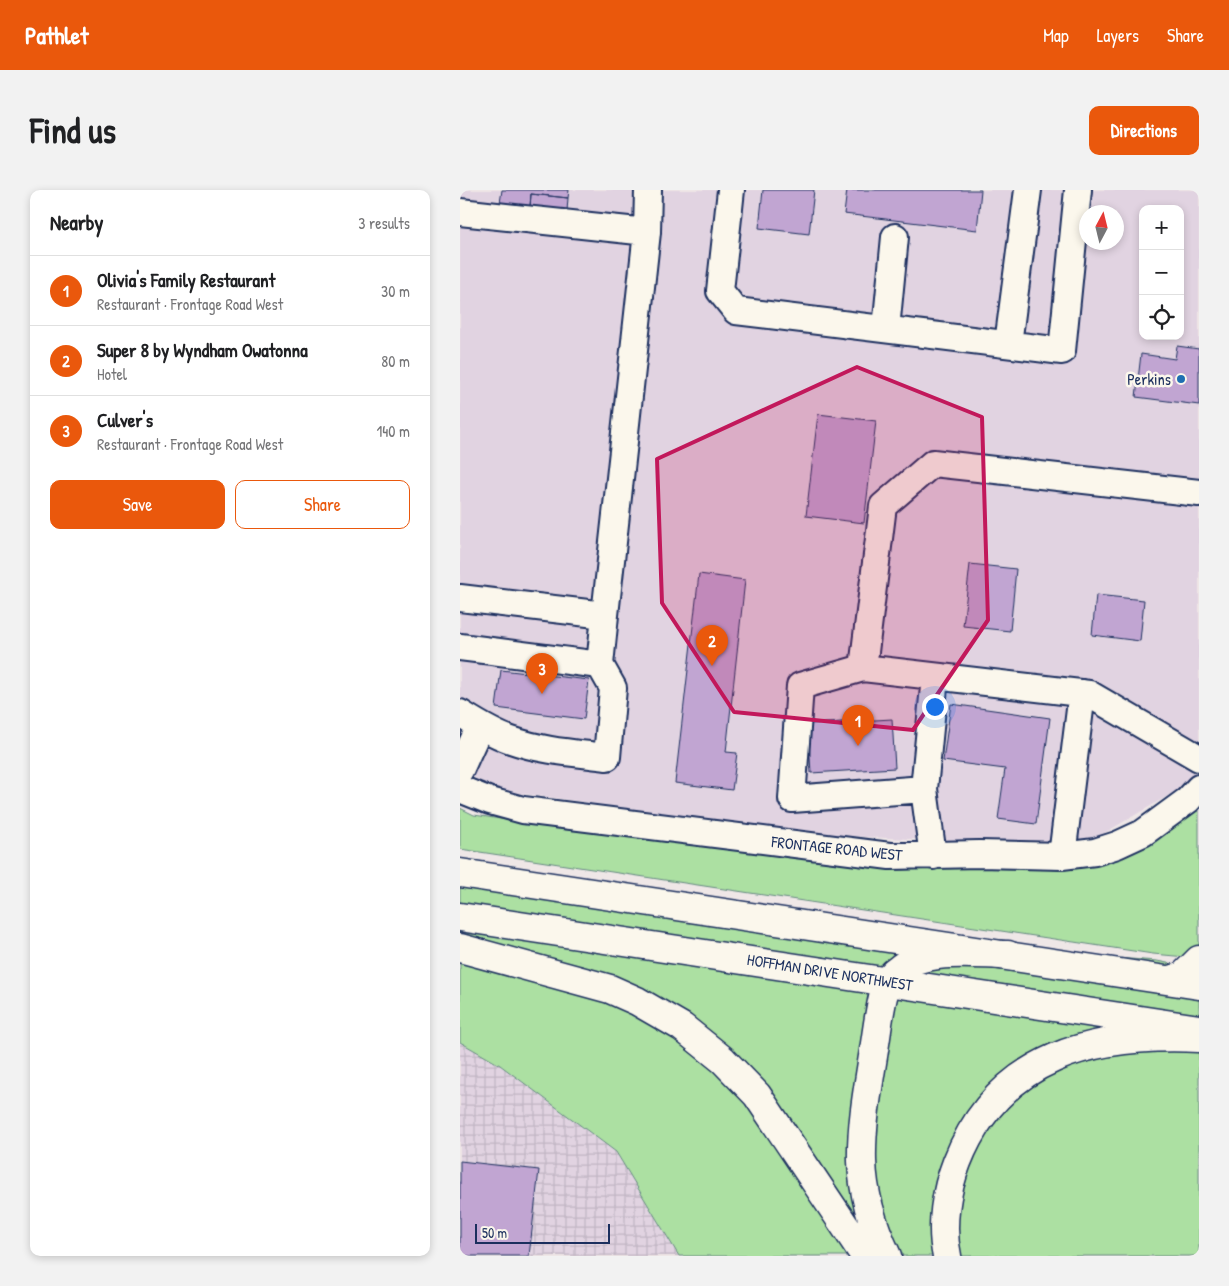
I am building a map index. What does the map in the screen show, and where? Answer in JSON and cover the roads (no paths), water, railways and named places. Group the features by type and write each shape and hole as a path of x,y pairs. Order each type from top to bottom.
{"main road":[{"path":"460,874 1199,985"},
{"name":"HOFFMAN DRIVE NORTHWEST","path":"460,917 1199,1029"},
{"path":"460,948 610,989 637,1001 682,1027 723,1060 757,1095 865,1256"},
{"path":"887,1256 870,1214 862,1161 869,1086 880,1011 888,981 898,969 926,956 945,954 1008,955"},
{"path":"1170,980 1182,976 1199,960"},
{"path":"947,1256 944,1224 948,1195 955,1168 966,1141 981,1116 1002,1092 1026,1072 1054,1057 1087,1047 1132,1039 1199,1038"}],"street":[{"path":"460,770 470,720 512,740 553,751 606,757 613,688 600,666 647,232 648,190"},
{"path":"730,190 720,291 736,311 1062,350 1078,190"},
{"path":"1008,344 1028,190"},
{"path":"460,212 647,232"},
{"path":"886,330 895,237"},
{"path":"863,668 882,506 932,463 1199,492"},
{"path":"460,598 605,615"},
{"path":"460,648 600,666"},
{"path":"924,789 792,799 800,686 863,668 1089,694 1199,758"},
{"path":"933,856 924,789 935,677"},
{"path":"1062,856 1082,694"},
{"name":"FRONTAGE ROAD WEST","path":"460,790 490,801 524,810 890,856 979,854 1062,856 1096,852 1143,833 1188,800 1199,788"}],"place":[{"name":"Perkins","path":"1181,379"},
{"name":"Super 8 by Wyndham Owatonna","path":"712,666"},
{"name":"Culver's","path":"542,694"},
{"name":"Olivia's Family Restaurant","path":"858,746"}]}
